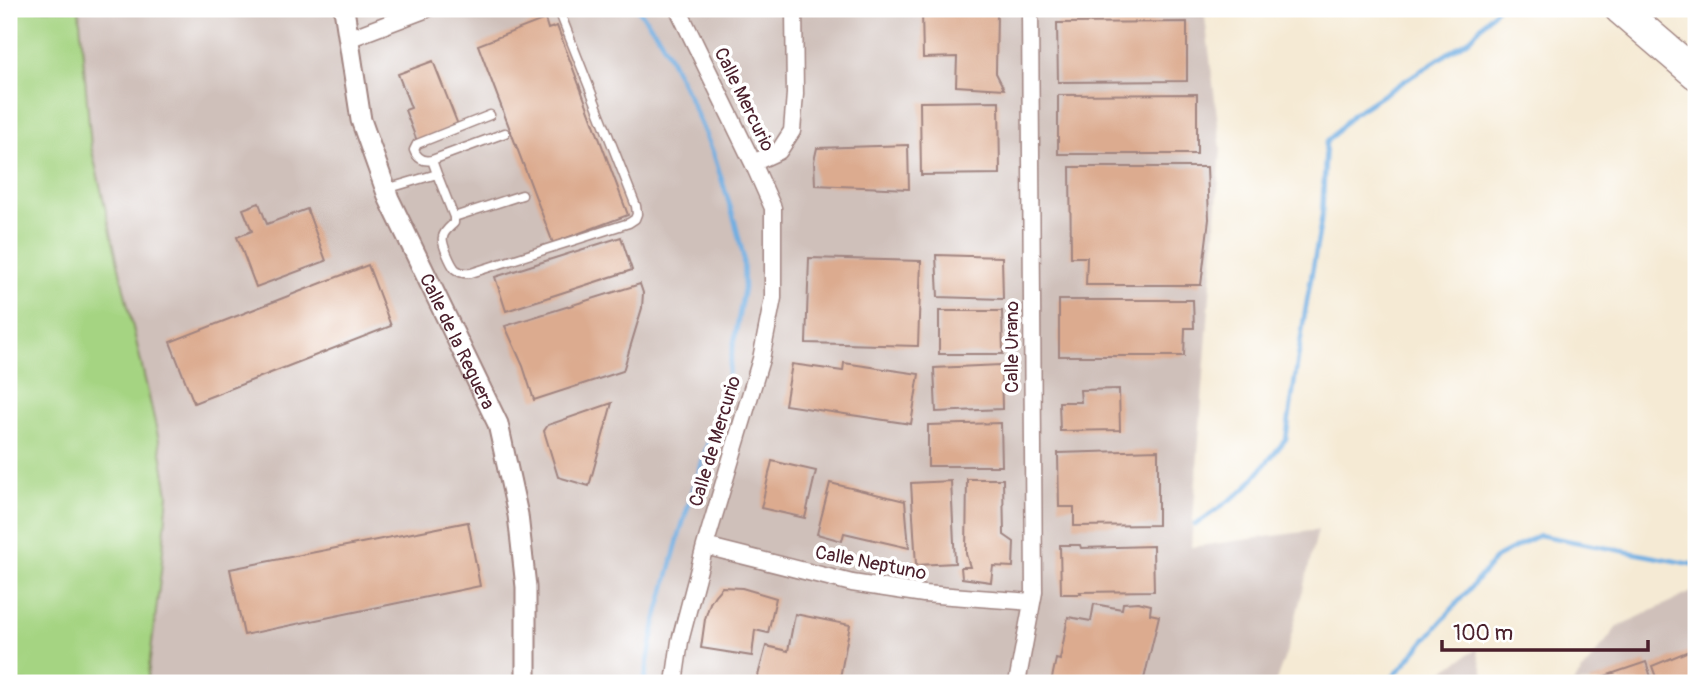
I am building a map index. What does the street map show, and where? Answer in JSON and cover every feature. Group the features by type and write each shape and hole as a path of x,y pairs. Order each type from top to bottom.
{"highway":[{"path":"1620,9 1696,74"}],"street":[{"name":"Calle de la Reguera","path":"344,9 361,120 386,188 498,424 518,515 526,587 526,683"},
{"path":"348,39 427,9"},
{"name":"Calle Mercurio","path":"678,9 773,208"},
{"path":"753,163 779,150 792,131 795,94 794,9"},
{"name":"Calle Urano","path":"1017,683 1034,579 1030,9"},
{"name":"Calle de Mercurio","path":"674,683 680,641 705,546 761,359 773,298 773,208"},
{"name":"Calle Neptuno","path":"705,546 852,583 924,594 1032,602"}],"lane":[{"path":"432,160 454,217 454,223 445,232 442,243 455,268 463,274 635,219 636,206 561,13 556,9"},
{"path":"490,115 417,144 414,150 417,156 422,160 432,160 505,133"},
{"path":"386,188 437,174"},
{"path":"454,217 522,195"}],"shaded area":[{"path":"77,9 1204,9 1221,149 1191,547 1318,530 1288,648 1275,683 147,683 168,494 159,440 91,146"},
{"path":"1696,590 1696,683 1573,683 1617,627"},
{"path":"1477,649 1486,683 1425,683"}],"green space":[{"path":"9,9 79,9 91,146 159,440 168,494 147,683 9,683"}],"building":[{"path":"922,11 997,11 996,73 1004,89 956,86 957,57 923,58"},
{"path":"545,19 548,29 557,26 628,215 553,243 478,45"},
{"path":"1187,22 1187,81 1058,82 1057,23"},
{"path":"433,61 458,125 417,141 405,110 411,108 398,74"},
{"path":"1197,94 1197,154 1058,154 1058,95"},
{"path":"999,101 1000,174 921,175 920,102"},
{"path":"908,145 909,189 815,185 814,161 817,148"},
{"path":"1070,167 1207,167 1209,219 1201,285 1086,285 1087,257 1071,257"},
{"path":"259,203 267,224 307,209 326,261 256,287 237,237 252,231 243,209"},
{"path":"621,237 632,270 506,311 495,277"},
{"path":"936,255 1002,257 1003,299 938,297"},
{"path":"809,258 921,261 918,346 806,343"},
{"path":"368,265 391,326 194,403 170,342"},
{"path":"640,284 643,293 642,308 623,371 534,400 523,366 505,326"},
{"path":"1059,300 1193,300 1194,328 1185,328 1184,356 1059,356"},
{"path":"939,311 1002,311 1003,354 939,354"},
{"path":"844,363 919,374 911,424 785,405 792,364 843,371"},
{"path":"1001,365 1002,409 936,412 934,368"},
{"path":"1119,389 1120,430 1060,431 1059,402 1081,402 1080,390"},
{"path":"612,403 589,486 558,477 544,431 548,425"},
{"path":"1001,423 1002,466 928,466 928,425"},
{"path":"1158,450 1158,525 1074,526 1074,507 1059,507 1058,453"},
{"path":"772,461 816,471 805,518 761,508"},
{"path":"967,479 1003,479 1004,535 1014,542 1013,567 993,566 991,582 962,578 961,567 970,567 966,554"},
{"path":"951,481 955,563 916,565 911,483"},
{"path":"830,483 905,501 909,548 844,533 842,541 817,534"},
{"path":"468,522 480,586 244,635 230,569"},
{"path":"1060,545 1080,545 1081,548 1153,546 1154,591 1061,594"},
{"path":"722,587 742,588 776,598 768,633 755,630 752,656 701,648 710,603"},
{"path":"1123,603 1151,605 1150,614 1159,616 1143,683 1051,683 1056,659 1060,660 1068,617 1091,621 1094,604 1122,609"},
{"path":"795,614 850,625 839,683 756,683 766,646 788,651"},
{"path":"1696,648 1696,683 1658,683 1652,666"},
{"path":"1646,662 1653,683 1589,683 1590,681"}],"waterway":[{"path":"638,9 660,38 714,155 743,255 744,288 726,386 680,532 655,624 644,683"},
{"path":"1195,525 1244,490 1286,439 1322,216 1326,143 1353,114 1470,39 1496,9"},
{"path":"1388,683 1497,557 1539,535 1696,565"}]}
